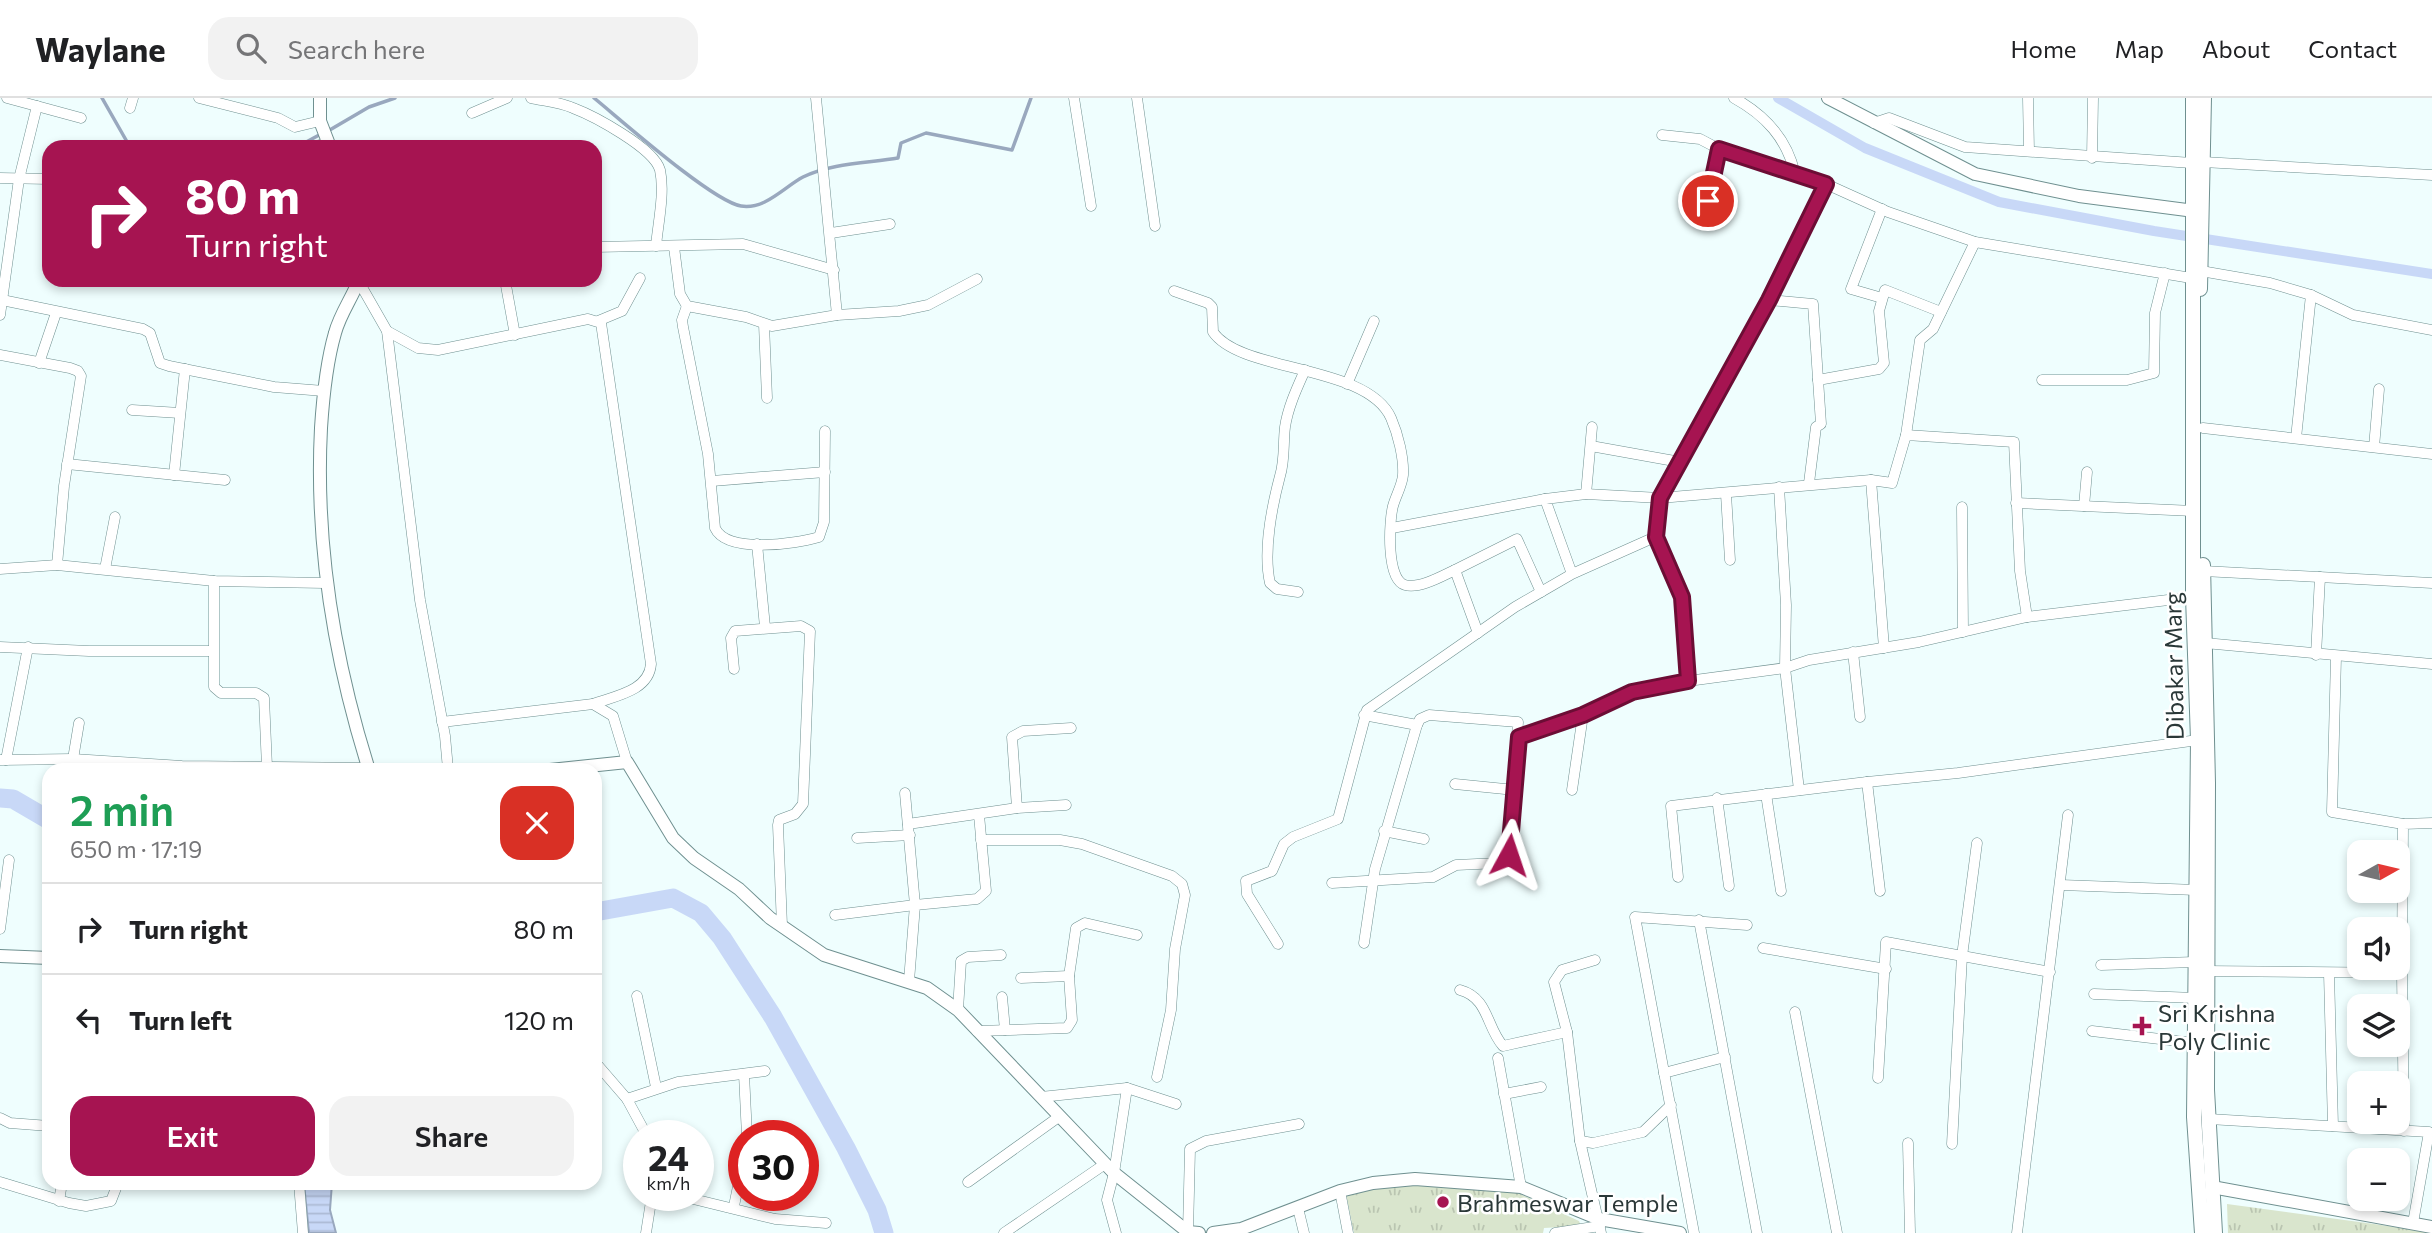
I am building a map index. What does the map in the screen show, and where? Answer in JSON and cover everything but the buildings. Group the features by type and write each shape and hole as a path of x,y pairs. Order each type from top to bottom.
{"main road":[{"name":"Dibakar Marg","path":"2193,98 2197,163 2194,511 2205,643 2199,968 2194,1043 2194,1117 2202,1233"},
{"name":"Dibakar Marg","path":"2197,163 2204,98"},
{"name":"Dibakar Marg","path":"2196,274 2203,428 2198,584 2197,890 2215,1233"}],"street":[{"path":"7,98 82,118"},
{"path":"199,98 278,118 295,127 325,135 320,98"},
{"path":"471,113 507,98"},
{"path":"531,98 571,106 601,121 653,156 660,172 661,184 656,246"},
{"path":"816,98 837,315"},
{"path":"1073,98 1091,206"},
{"path":"1137,98 1155,226"},
{"path":"1734,98 1758,111 1773,128 1790,154 1794,174"},
{"path":"1828,98 1975,174 2196,217"},
{"path":"2028,98 2029,151"},
{"path":"2092,158 2093,98"},
{"path":"0,315 19,179 37,106"},
{"path":"1874,123 1886,117 1965,147 2092,158 2432,175"},
{"path":"1662,135 1700,139 1719,149 1826,184 1882,209 1975,242 2165,273 2270,283 2311,295 2353,315 2432,330"},
{"path":"1708,201 1719,149"},
{"path":"0,178 42,178"},
{"path":"1688,681 1682,597 1656,537 1660,498 1769,300 1826,184"},
{"path":"1882,209 1851,289 1882,298"},
{"path":"831,233 890,224"},
{"path":"602,247 674,247 726,242 756,245 817,268 834,270"},
{"path":"1392,528 1545,499 1586,494 1660,498 1726,494 1809,483 1871,480 1892,484 1906,435 1920,340 1933,329 1975,242"},
{"path":"674,247 680,294 687,306 746,317 764,324 837,315 899,312 928,305 977,279"},
{"path":"2042,380 2127,380 2154,373 2155,313 2165,273"},
{"path":"387,331 427,350 587,319 598,321 622,311 640,278"},
{"path":"360,287 335,333 324,391 319,519 326,583 351,708 367,763"},
{"path":"366,287 387,331 420,600 450,763"},
{"path":"506,287 514,335"},
{"path":"1818,380 1880,369 1884,363 1879,311 1885,290 1941,312"},
{"path":"1174,291 1212,307 1213,332 1227,344 1347,384 1377,400 1392,419 1403,473 1392,508 1392,570 1404,585 1426,582 1517,539 1541,592"},
{"path":"2296,438 2311,295"},
{"path":"2,300 143,329 150,333 160,363 274,387 324,391"},
{"path":"1769,300 1813,304 1821,424 1816,427 1809,483"},
{"path":"687,306 682,320 712,481 718,534 727,541 757,544 819,537 824,522 825,431"},
{"path":"39,363 56,313"},
{"path":"442,722 593,704 639,686 647,680 651,664 604,332 598,321"},
{"path":"1347,384 1374,321"},
{"path":"764,324 767,398"},
{"path":"0,355 78,371 81,376 67,464 57,565"},
{"path":"174,475 185,369"},
{"path":"1298,592 1277,589 1269,583 1267,547 1272,525 1272,500 1283,461 1285,426 1305,370"},
{"path":"2374,447 2379,389"},
{"path":"132,410 180,413"},
{"path":"1586,494 1592,427"},
{"path":"2203,428 2432,454"},
{"path":"1906,435 2014,442 2016,503 2026,617"},
{"path":"1591,446 1680,461"},
{"path":"67,464 225,480"},
{"path":"712,481 825,472"},
{"path":"2084,506 2087,472"},
{"path":"1871,480 1884,648"},
{"path":"1779,487 1786,605 1785,668 1800,790"},
{"path":"1726,494 1730,560"},
{"path":"1545,499 1572,574"},
{"path":"2016,503 2194,511"},
{"path":"1962,507 1964,632"},
{"path":"105,569 115,517"},
{"path":"1278,944 1247,894 1246,881 1272,871 1284,844 1293,837 1338,819 1364,715 1370,706 1541,592 1572,574 1656,537"},
{"path":"757,544 765,627"},
{"path":"0,569 57,565 271,585 326,583"},
{"path":"1455,570 1478,633"},
{"path":"2316,655 2320,576"},
{"path":"1519,737 1583,715 1632,692 1688,681 1785,668 1809,660 1884,648 2198,584 2320,576 2432,583"},
{"path":"214,581 216,691 257,693 264,698 267,763"},
{"path":"734,669 732,634 741,629 802,626 810,631 812,637 803,804 795,814 779,820 778,825 782,926"},
{"path":"2205,643 2432,664"},
{"path":"0,647 89,651 214,651"},
{"path":"28,647 3,760 73,759 135,763"},
{"path":"1853,652 1860,717"},
{"path":"2336,657 2332,812 2403,824 2432,823"},
{"path":"593,704 604,707 613,716 627,762"},
{"path":"1364,715 1417,725"},
{"path":"1332,884 1373,882 1433,877 1464,863 1505,861 1509,855 1520,726 1515,720 1429,715 1420,719 1384,831 1373,882 1364,943"},
{"path":"1572,790 1583,715"},
{"path":"73,759 79,723"},
{"path":"1017,808 1012,737 1023,731 1071,728"},
{"path":"1678,877 1671,806 1717,798 1958,774 2198,740"},
{"path":"602,765 627,762 632,765 656,814 673,838 694,858 824,955 927,988 958,1010 1110,1168 1193,1232"},
{"path":"1867,782 1880,891"},
{"path":"1455,784 1515,790"},
{"path":"905,793 915,905 909,981"},
{"path":"1766,794 1782,891"},
{"path":"1717,798 1729,886"},
{"path":"908,824 1017,808 1066,805"},
{"path":"835,915 983,896 986,891 979,815"},
{"path":"2017,1233 2068,815"},
{"path":"2402,917 2403,824"},
{"path":"1384,831 1424,839"},
{"path":"857,838 910,835"},
{"path":"981,840 1060,840 1082,844 1172,876 1182,884 1185,895 1175,949 1171,1010 1157,1077"},
{"path":"1951,1144 1962,956 1977,843"},
{"path":"0,929 9,860"},
{"path":"2061,885 2197,890"},
{"path":"1694,1233 1635,917 1747,925"},
{"path":"1699,920 1757,1233"},
{"path":"977,1031 1067,1028 1072,1020 1069,976 1074,936 1079,924 1137,935"},
{"path":"1878,1078 1886,942 2050,972"},
{"path":"1763,948 1885,968"},
{"path":"958,1010 961,961 968,957 1001,955"},
{"path":"0,956 42,958"},
{"path":"1595,960 1562,970 1556,976 1555,991 1567,1032 1580,1142 1600,1226"},
{"path":"2101,965 2347,972"},
{"path":"2329,972 2333,1126"},
{"path":"1021,978 1069,976"},
{"path":"2402,980 2403,1071"},
{"path":"1460,990 1470,993 1480,1002 1487,1013 1494,1037 1503,1046 1567,1032"},
{"path":"2094,994 2195,998"},
{"path":"638,996 656,1087"},
{"path":"1002,997 1005,1030"},
{"path":"1795,1012 1838,1233"},
{"path":"2092,1031 2194,1043"},
{"path":"1664,1073 1725,1057"},
{"path":"1498,1058 1521,1187"},
{"path":"602,1070 627,1099 638,1120"},
{"path":"627,1099 656,1087 678,1082 765,1071"},
{"path":"744,1074 746,1120"},
{"path":"1504,1094 1541,1087"},
{"path":"1041,1097 1127,1088 1176,1104"},
{"path":"1116,1233 1107,1200 1110,1168 1127,1088"},
{"path":"1580,1142 1593,1143 1643,1132 1671,1105"},
{"path":"968,1182 1060,1116"},
{"path":"0,1118 5,1122 42,1125"},
{"path":"2209,1119 2347,1127"},
{"path":"1193,1232 1190,1149 1206,1141 1299,1124"},
{"path":"2410,1131 2431,1132 2413,1223"},
{"path":"1908,1143 1910,1233"},
{"path":"1004,1233 1110,1168"},
{"path":"1213,1233 1241,1229 1339,1191 1373,1183 1415,1179 1521,1187 1600,1226"},
{"path":"0,1182 86,1206 104,1205 117,1190"},
{"path":"2213,1187 2432,1227"},
{"path":"60,1200 61,1190"},
{"path":"300,1190 303,1233"},
{"path":"1339,1191 1348,1233"},
{"path":"1298,1209 1304,1233"},
{"path":"646,1233 649,1211"},
{"path":"750,1211 775,1219 826,1223"},
{"path":"1555,1233 1600,1226 1680,1233"}],"green space":[{"name":"Brahmeswar Temple","path":"1400,1183 1518,1193 1579,1221 1581,1226 1544,1228 1543,1233 1354,1233 1346,1194"},
{"path":"2227,1204 2432,1232 2432,1233 2228,1233"}],"water":[{"path":"305,1190 331,1190 330,1210 336,1233 309,1233"}],"waterway":[{"path":"102,98 126,140"},
{"path":"328,131 369,107 395,98"},
{"path":"594,98 689,175 727,201 741,206 758,205 814,172 837,166 898,158 901,143 926,133 1012,150 1031,98"},
{"path":"1778,98 1865,148 1999,202 2154,231 2432,274"},
{"path":"310,140 321,134"},
{"path":"0,798 13,799 42,816"},
{"path":"602,911 673,898 701,913 722,938 773,1017 846,1148 877,1210 884,1233"}],"place":[{"name":"Sri Krishna Poly Clinic","path":"2142,1026"},
{"name":"Brahmeswar Temple","path":"1443,1202"}],"route":[{"path":"1509,855 1519,737 1583,715 1641,689 1688,681 1682,597 1656,537 1660,498 1769,300 1826,184 1719,149 1708,201"}]}
